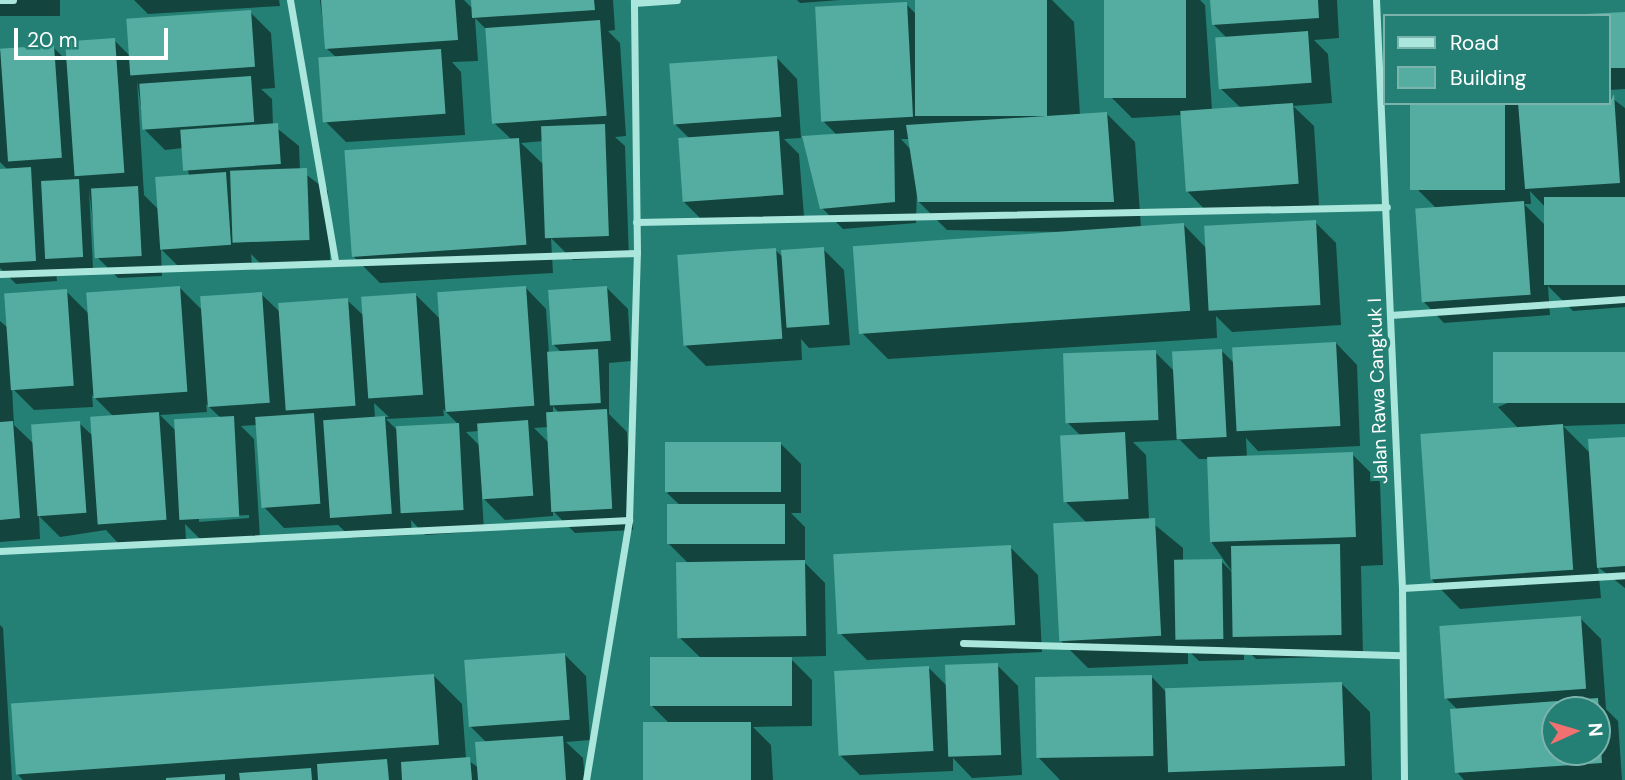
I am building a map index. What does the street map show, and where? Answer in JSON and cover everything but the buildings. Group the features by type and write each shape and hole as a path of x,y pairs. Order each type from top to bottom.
{"street":[{"path":"0,1 13,0"},
{"path":"290,0 335,261"},
{"path":"586,780 629,520 637,253 634,1 677,0"},
{"name":"Jalan Rawa Cangkuk I","path":"1376,0 1402,588 1404,780"},
{"path":"635,222 1387,207"},
{"path":"0,274 637,253"},
{"path":"1390,315 1625,299"},
{"path":"0,551 629,520"},
{"path":"1402,588 1625,575"},
{"path":"963,643 1402,654"}]}
